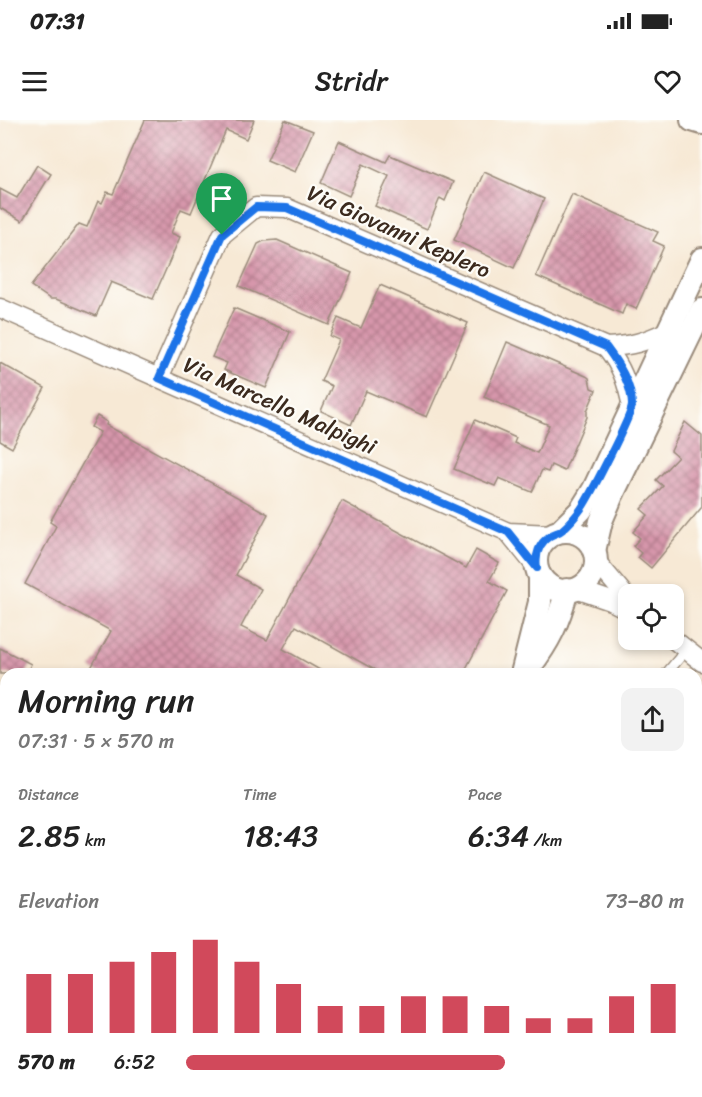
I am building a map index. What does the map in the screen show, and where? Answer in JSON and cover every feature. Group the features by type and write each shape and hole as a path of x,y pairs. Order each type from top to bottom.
{"street":[{"path":"692,120 702,123"},
{"name":"Via Giovanni Keplero","path":"159,378 222,235 256,207 287,208 606,347 630,346 668,331"},
{"path":"524,668 540,602 537,555 540,546 581,510 594,489 702,259"},
{"name":"Via Marcello Malpighi","path":"0,308 508,532 556,533"},
{"path":"528,668 548,643 572,589 590,578 601,521 702,310"},
{"path":"606,347 619,364 627,384 632,407"},
{"name":"Via Marcello Malpighi","path":"508,532 539,572"},
{"path":"556,533 577,533 585,538 595,556 618,586"},
{"path":"539,572 550,586 572,589 618,605"},
{"path":"684,647 702,662"}],"lane":[{"path":"669,668 677,650"}],"building":[{"path":"145,120 254,120 246,139 226,130 191,213 181,209 171,233 180,237 153,299 111,282 96,316 56,299 50,299 31,286 79,224 87,227 98,201 102,203 107,192 113,194"},
{"path":"285,120 313,131 295,172 267,160"},
{"path":"339,141 386,162 390,155 453,182 445,201 440,198 427,229 375,206 389,176 363,164 349,196 321,183"},
{"path":"37,165 51,174 22,221 0,208 0,189 17,198"},
{"path":"484,172 544,199 514,268 454,240"},
{"path":"572,194 658,232 653,241 664,246 636,309 626,304 622,314 536,276"},
{"path":"277,240 352,273 329,325 239,286 258,244"},
{"path":"380,285 468,323 427,417 366,391 351,425 321,411 332,386 321,381 339,340 330,336 338,318 361,328"},
{"path":"234,308 290,332 266,388 224,370 227,363 212,357"},
{"path":"507,342 586,376 589,378 591,388 596,390 564,471 551,465 548,472 542,470 532,492 499,478 495,486 454,469 475,420 516,438 514,443 537,453 549,425 484,397"},
{"path":"0,363 45,388 12,448 0,441"},
{"path":"97,416 107,422 106,425 268,514 236,575 261,589 241,627 267,640 342,501 466,568 476,550 499,563 489,581 507,591 466,668 371,668 296,626 283,649 316,668 91,668 111,631 25,584 56,526 50,522 100,432 91,427"},
{"path":"685,422 702,436 702,507 651,568 638,557 641,553 633,546 640,538 633,532 648,515 641,509 663,486 656,480 678,457 671,451"},
{"path":"0,648 31,664 29,668 0,668"}],"route":[{"path":"256,207 287,208 606,347 619,364 627,384 632,407 594,489 581,510 561,531 545,539 537,555 537,568 508,532 159,378 222,235 256,207"}]}
